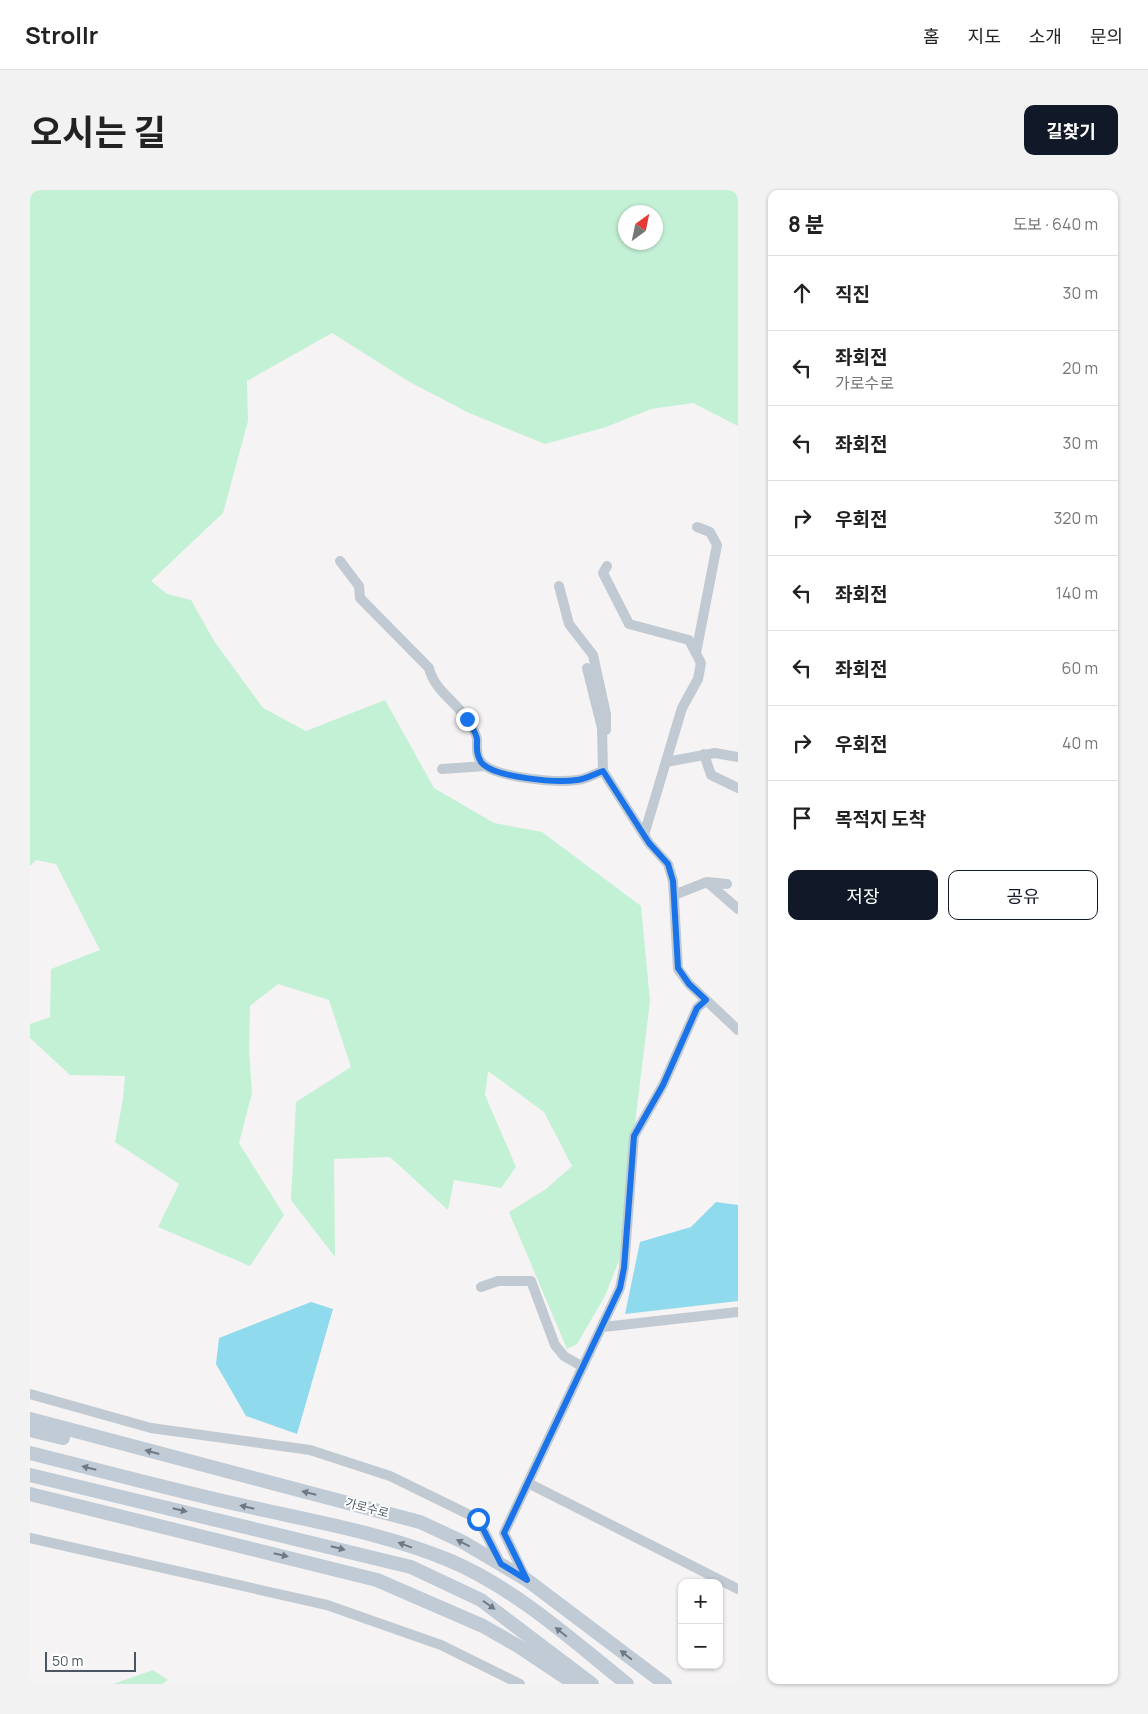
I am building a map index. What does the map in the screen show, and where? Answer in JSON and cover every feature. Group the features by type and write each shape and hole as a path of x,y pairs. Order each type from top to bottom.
{"main road":[{"name":"가로수로","path":"30,1419 420,1522 463,1542 527,1580 665,1684"},
{"path":"30,1430 74,1440 119,1443"},
{"name":"가로수로","path":"30,1453 230,1503 388,1538 451,1561 495,1585 542,1616 627,1684"},
{"path":"30,1475 411,1567 481,1600 592,1684"},
{"path":"30,1494 320,1564 377,1580 483,1626 518,1646 576,1684"}],"street":[{"path":"696,653 717,545 710,532 698,527"},
{"path":"340,560 359,586 360,598 429,668 432,680 467,719 477,738 476,747 480,760 485,766 497,772 545,780 576,780 603,771"},
{"path":"607,566 603,573 629,624 689,640 701,663 698,679 682,708 644,834"},
{"path":"559,586 569,624 592,655 608,724 602,740"},
{"path":"587,668 602,728 603,771 644,834 668,864 673,881 678,968 689,984 738,1030"},
{"path":"666,762 704,754 727,753 738,757"},
{"path":"704,754 710,774 738,788"},
{"path":"442,769 485,766"},
{"path":"674,894 707,882 727,884"},
{"path":"707,882 738,909"},
{"path":"527,1580 504,1533 620,1288 624,1268 634,1136 663,1085 697,1008 706,1000"},
{"path":"481,1287 498,1281 531,1282 555,1345 564,1356 583,1367"},
{"path":"603,1327 738,1312"},
{"path":"30,1394 151,1428 310,1450 390,1476 478,1519 501,1564"},
{"path":"528,1483 738,1589"},
{"path":"30,1538 327,1605 442,1645 520,1684"}],"green space":[{"path":"30,190 738,190 738,426 693,403 651,409 606,427 545,444 469,413 408,381 332,333 247,381 248,421 223,513 151,581 167,594 191,600 214,641 263,708 306,731 385,700 434,788 494,823 542,832 641,906 650,1001 632,1148 624,1248 605,1296 577,1344 567,1349 509,1212 546,1189 572,1166 544,1112 488,1071 485,1095 516,1167 501,1188 454,1180 448,1210 390,1157 334,1159 335,1257 291,1200 296,1102 351,1067 329,1000 278,984 250,1006 249,1050 252,1093 239,1143 284,1215 250,1266 158,1227 179,1184 115,1142 125,1076 70,1075 30,1038 30,1024 50,1017 51,969 100,950 56,864 36,860 30,866"},
{"path":"153,1670 168,1680 162,1684 113,1684"}],"water":[{"path":"716,1202 738,1205 738,1301 625,1314 640,1242 691,1227"},
{"path":"311,1302 333,1309 297,1434 246,1416 216,1364 219,1338"}],"route":[{"path":"467,719 477,738 476,747 480,760 485,766 497,772 545,780 576,780 587,778 603,771 649,843 668,864 673,881 678,968 689,984 706,1000 697,1008 663,1085 634,1136 624,1268 620,1288 504,1533 527,1580 501,1564 478,1519"}]}
